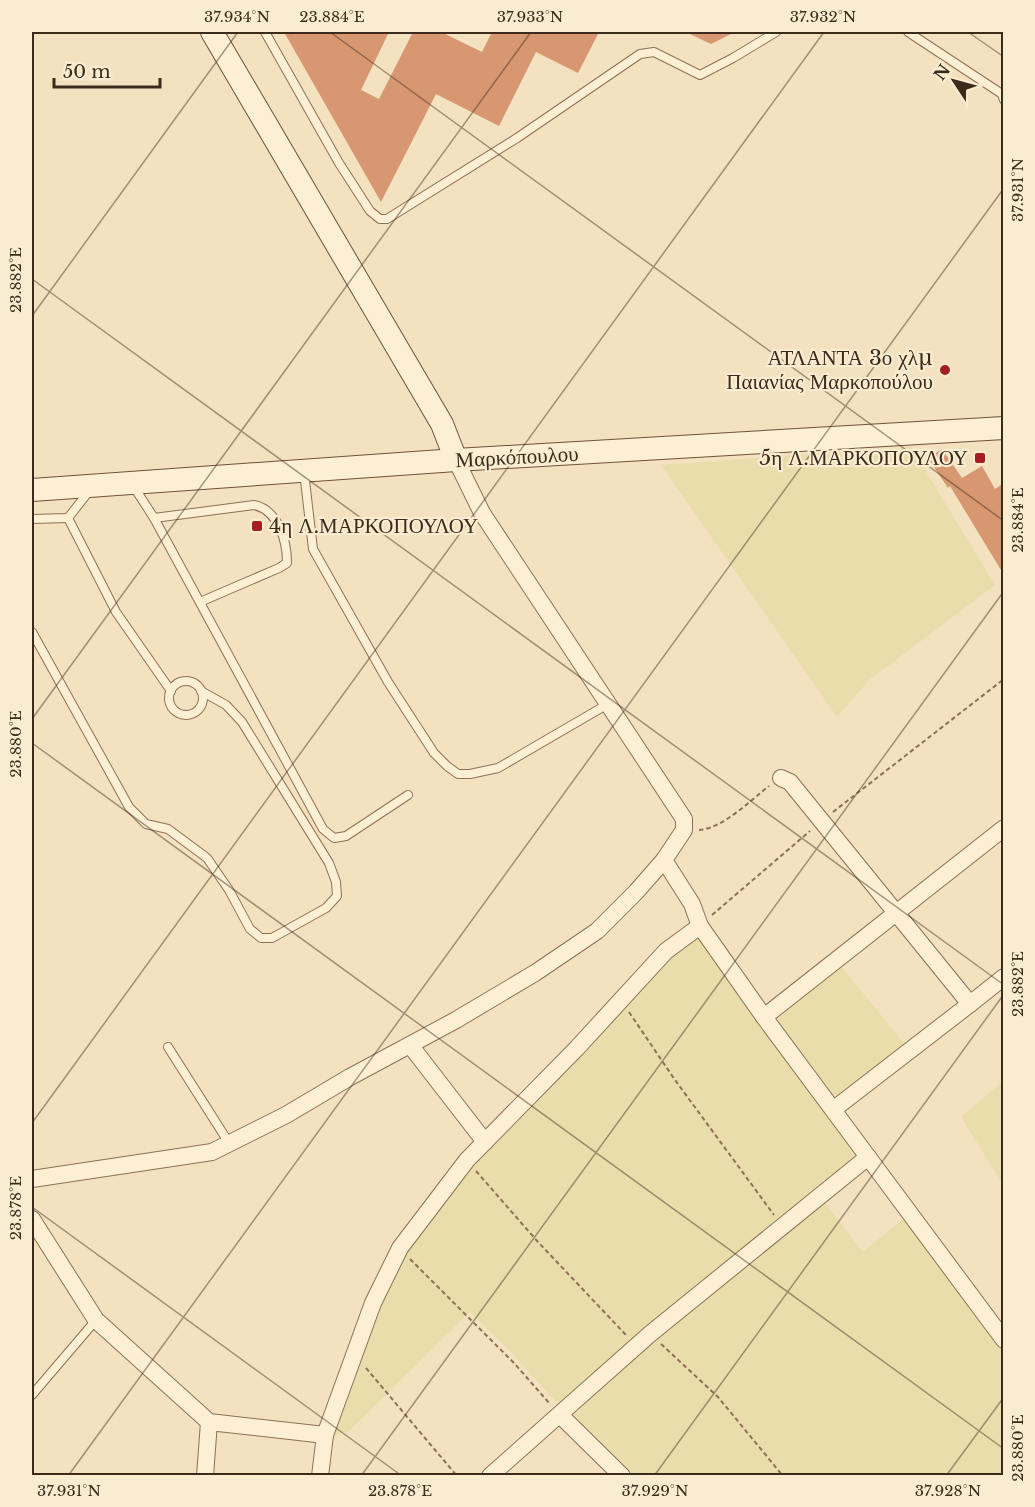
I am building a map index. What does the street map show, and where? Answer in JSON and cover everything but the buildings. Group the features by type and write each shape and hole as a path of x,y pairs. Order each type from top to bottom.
{"main road":[{"path":"212,32 442,424 456,460"},
{"name":"Μαρκόπουλου","path":"32,490 456,460 1004,428"}],"street":[{"path":"32,1179 213,1152 286,1115 536,973 597,931 664,860 684,830 684,819 482,513 456,460"},
{"path":"781,778 790,782 970,1004"},
{"path":"764,1017 1004,828"},
{"path":"664,860 692,904 700,926 764,1017 1004,1340"},
{"path":"320,1476 325,1435 373,1303 400,1248 467,1160 577,1048 666,951 700,926"},
{"path":"834,1109 1004,977"},
{"path":"410,1045 485,1142"},
{"path":"490,1476 650,1334 868,1157"},
{"path":"32,1219 96,1320 209,1422 325,1435"},
{"path":"560,1415 622,1476"},
{"path":"205,1476 209,1422"}],"lane":[{"path":"265,32 339,163 370,211 376,218 383,219 387,219 517,138 640,54 654,52 700,75 776,32"},
{"path":"908,32 1002,94 1004,100"},
{"path":"304,472 313,549 394,691 434,753 447,766 458,774 498,768 608,704"},
{"path":"131,482 154,518 323,829 334,838 346,837 408,795"},
{"path":"68,518 94,485"},
{"path":"154,518 254,505 264,507 272,514 281,532 287,553 287,563 200,602"},
{"path":"32,519 68,518"},
{"path":"68,518 116,612 171,691"},
{"path":"32,632 129,807 146,824 168,829 207,858 229,890 250,928 261,938 272,938 326,908 337,896 336,882 328,863 242,722 226,705 189,682 178,683 171,691 169,697 172,707 186,715 196,711 203,702 201,691"},
{"path":"168,1047 229,1143"},
{"path":"32,1395 96,1320"}],"path":[{"path":"700,926 822,821 1004,679"},
{"path":"684,830 705,830 731,817 781,778"},
{"path":"621,1000 675,1080 782,1227"},
{"path":"467,1160 538,1242 637,1346"},
{"path":"400,1248 514,1363 560,1415"},
{"path":"650,1334 718,1397 783,1476"},
{"path":"355,1355 457,1476"}],"shaded area":[{"path":"911,447 995,585 868,681 837,717 661,465"},
{"path":"697,934 763,1026 840,965 907,1047 825,1111 856,1155 815,1190 863,1252 903,1219 939,1264 1003,1353 1003,1475 631,1475 560,1406 508,1349 470,1312 349,1431 333,1436 380,1304 409,1246 467,1168 673,954"},
{"path":"1003,1081 1003,1184 961,1117"}],"place":[{"name":"ΑΤΛΑΝΤΑ 3ο χλμ Παιανίας Μαρκοπούλου","path":"945,370"},
{"name":"5η Λ.ΜΑΡΚΟΠΟΥΛΟΥ","path":"980,458"},
{"name":"4η Λ.ΜΑΡΚΟΠΟΥΛΟΥ","path":"257,526"}]}
